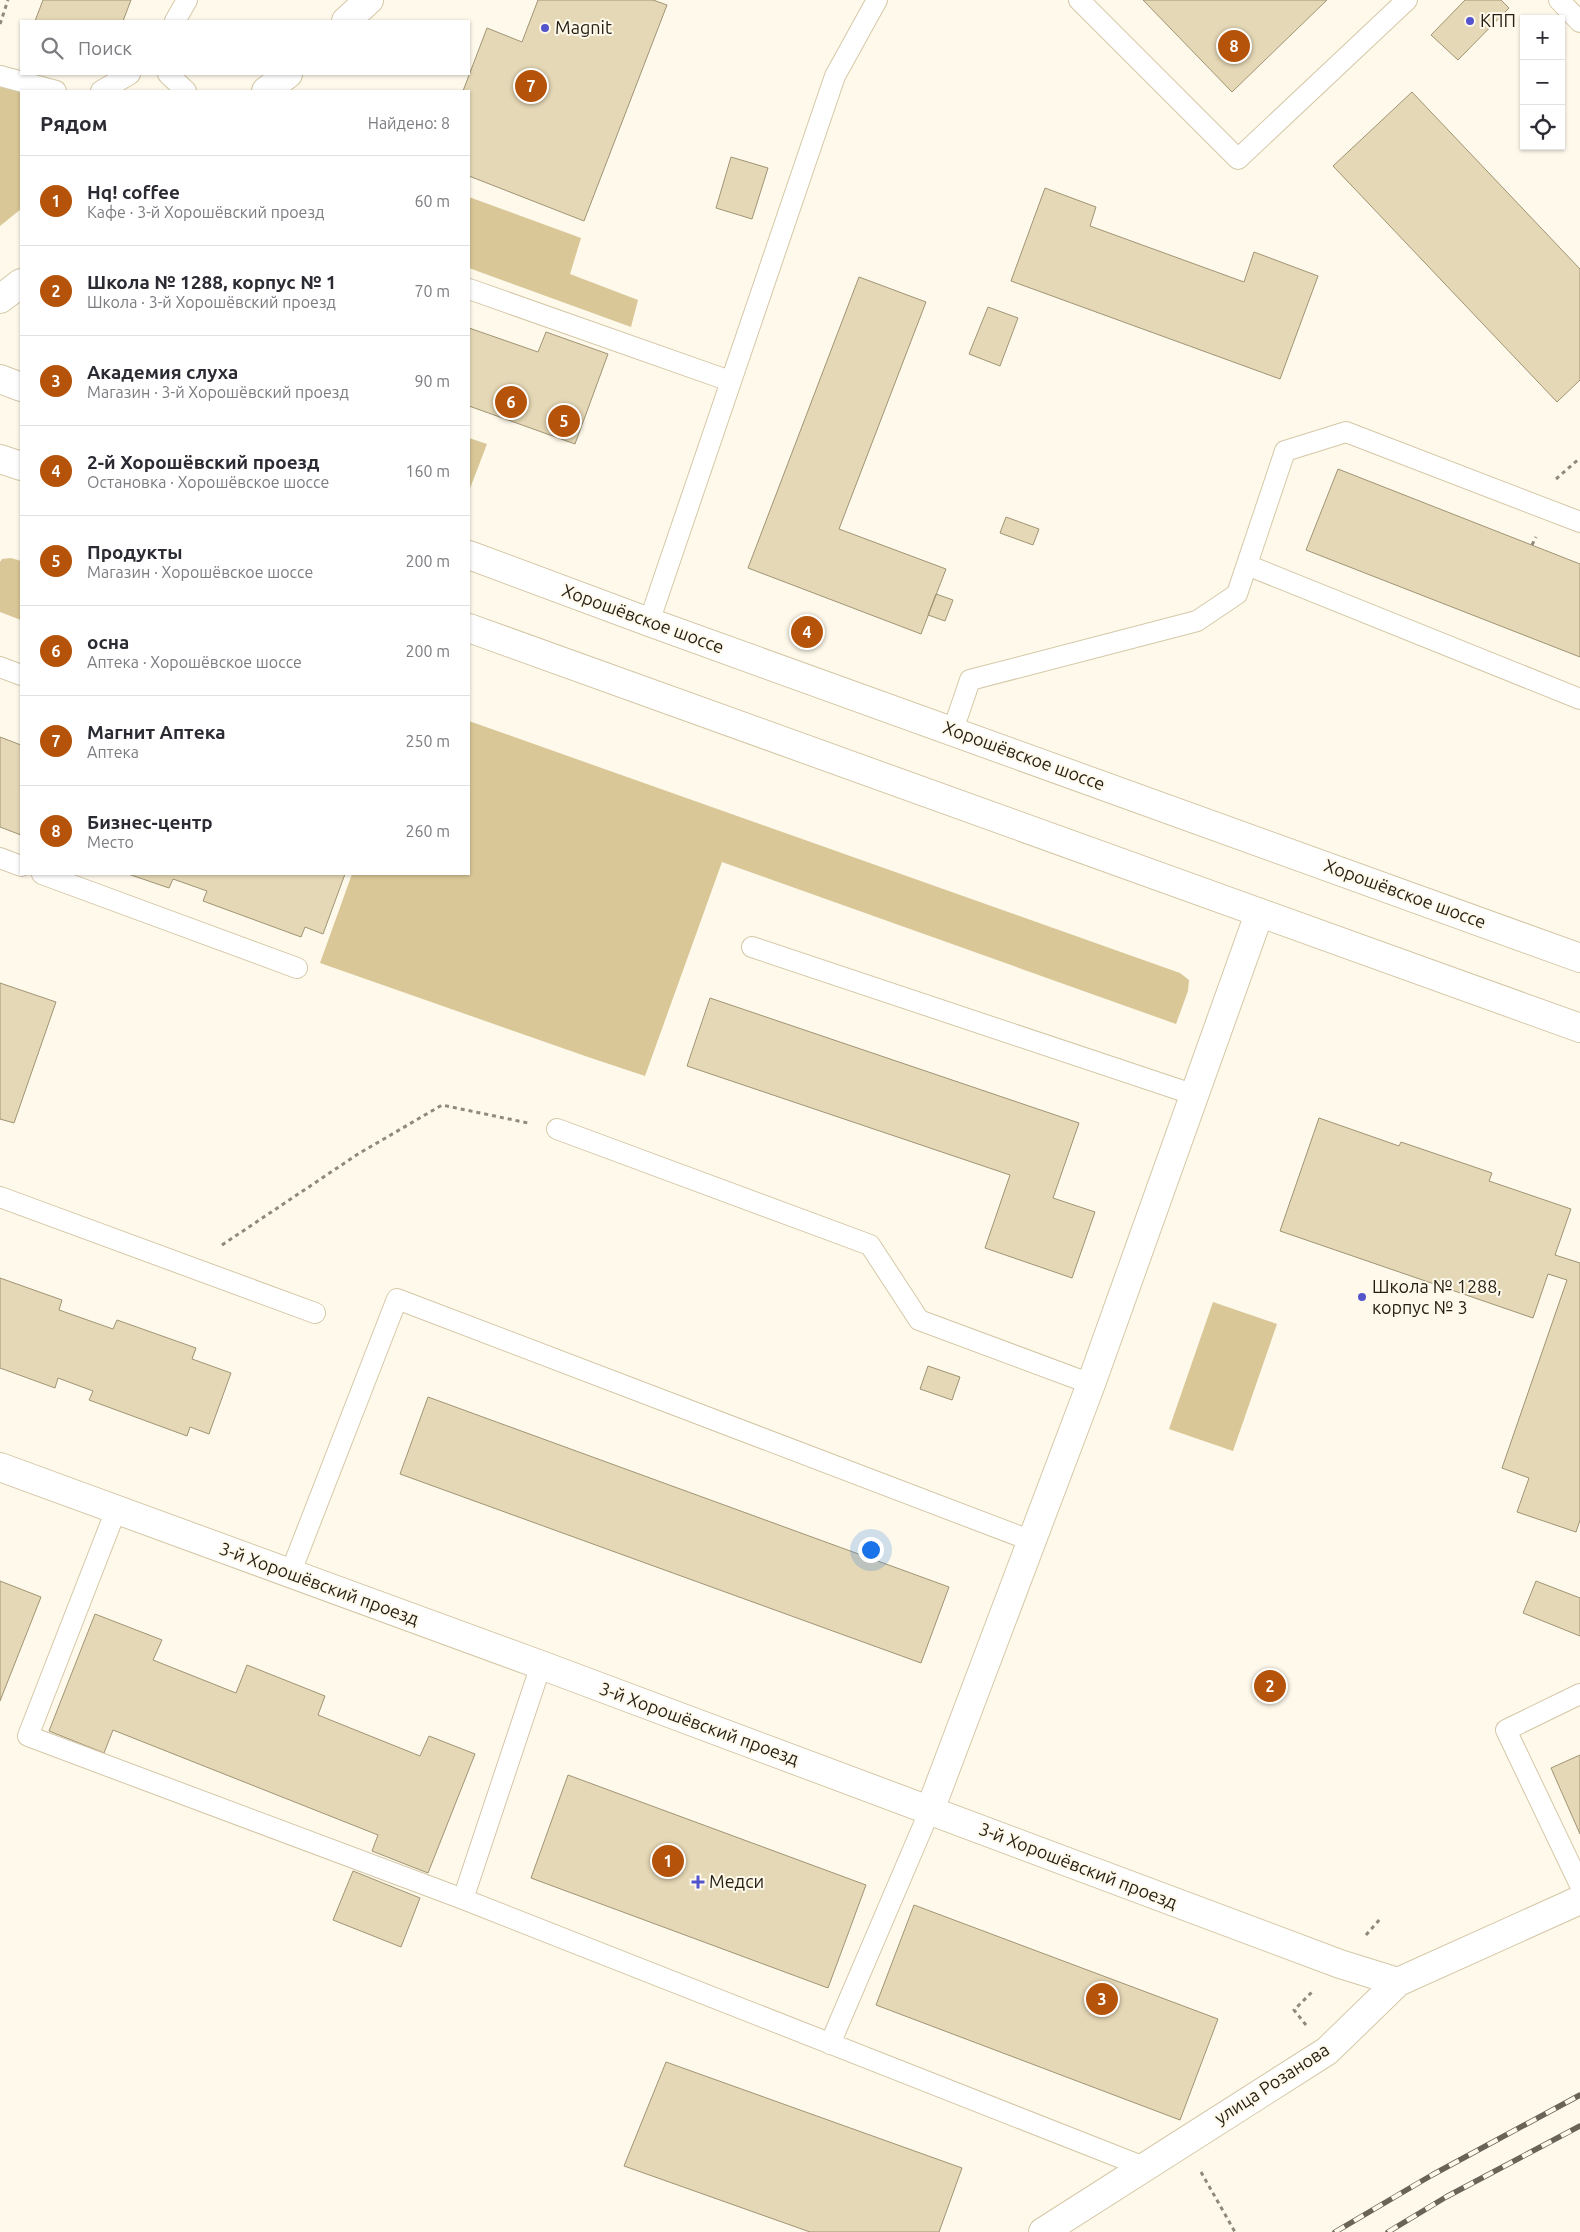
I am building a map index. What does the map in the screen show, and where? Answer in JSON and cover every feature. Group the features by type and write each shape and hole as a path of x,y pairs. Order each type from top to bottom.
{"street":[{"path":"347,20 369,0"},
{"path":"267,90 287,75"},
{"path":"0,299 20,285"},
{"path":"0,379 20,386"},
{"path":"0,459 20,466"},
{"name":"Хорошёвское шоссе","path":"470,554 648,622 953,730 1580,958"},
{"path":"470,628 1580,1028"},
{"path":"930,1810 1091,1384 1259,914"},
{"name":"3-й Хорошёвский проезд","path":"0,1468 541,1665 1340,1964 1398,1982"},
{"name":"улица Розанова","path":"1043,2232 1327,2051 1398,1982 1580,1900"}],"lane":[{"path":"176,20 187,0"},
{"path":"648,622 835,76 877,0"},
{"path":"1079,0 1238,159 1407,0"},
{"path":"1559,0 1580,22"},
{"path":"104,90 128,75"},
{"path":"169,75 185,90"},
{"path":"0,76 52,90"},
{"path":"470,289 730,381"},
{"path":"953,730 970,680 1198,622 1237,594 1285,451 1346,432 1580,522"},
{"path":"1247,565 1580,699"},
{"path":"0,668 20,675"},
{"path":"0,858 20,866"},
{"path":"45,875 297,968"},
{"path":"752,947 1195,1095"},
{"path":"557,1129 870,1245 919,1320 1091,1384"},
{"path":"0,1197 316,1313"},
{"path":"290,1574 397,1298 1032,1541"},
{"path":"116,1510 28,1736 463,1899 1144,2167"},
{"path":"463,1899 541,1665"},
{"path":"1580,1694 1506,1730 1580,1885"},
{"path":"830,2044 930,1810"}],"path":[{"path":"0,24 8,0"},
{"path":"190,1267 358,1154 442,1106 557,1129"},
{"path":"1201,2172 1235,2232"}],"shaded area":[{"path":"0,87 20,91 20,210 0,226"},
{"path":"470,197 581,238 570,274 638,300 631,327 470,268"},
{"path":"470,438 487,444 470,488"},
{"path":"11,558 20,561 20,620 0,612 0,562 2,559"},
{"path":"470,721 1180,973 1189,980 1188,991 1176,1024 722,862 645,1076 320,963 352,875 470,875"},
{"path":"1213,1302 1277,1324 1233,1451 1169,1429"}],"building":[{"path":"43,0 131,0 123,20 35,20"},
{"path":"538,0 653,0 667,5 584,221 470,176 470,90 463,90 487,28 522,42"},
{"path":"1143,0 1327,0 1232,92"},
{"name":"КПП","path":"1465,0 1501,0 1509,8 1458,60 1431,35"},
{"path":"1412,92 1580,269 1580,380 1557,402 1333,166"},
{"path":"731,157 768,168 752,219 716,208"},
{"path":"1045,188 1096,207 1090,226 1244,282 1254,252 1318,276 1280,379 1011,281"},
{"path":"859,277 926,302 839,529 946,569 921,634 748,568"},
{"path":"988,307 1018,318 1000,366 969,354"},
{"path":"470,328 538,352 546,332 608,354 575,444 470,406"},
{"path":"1338,469 1580,564 1580,657 1306,550"},
{"path":"1006,517 1039,529 1033,545 1000,533"},
{"path":"936,594 953,600 945,621 928,615"},
{"path":"0,737 20,745 20,835 0,827"},
{"path":"131,875 345,875 323,934 305,927 301,937 203,901 207,891 173,879 169,888"},
{"path":"0,983 56,1002 14,1123 0,1119"},
{"path":"710,998 1079,1123 1053,1198 1095,1212 1072,1278 985,1248 1010,1175 687,1066"},
{"path":"1319,1118 1399,1146 1401,1142 1492,1173 1489,1181 1571,1209 1555,1255 1580,1263 1580,1520 1576,1532 1517,1512 1529,1478 1502,1468 1567,1280 1548,1274 1533,1318 1280,1231"},
{"path":"0,1278 62,1300 59,1310 113,1329 117,1320 196,1348 192,1359 231,1373 209,1434 190,1427 187,1436 89,1400 93,1391 58,1378 55,1388 0,1368"},
{"path":"928,1366 960,1377 952,1400 920,1389"},
{"path":"428,1397 949,1587 921,1663 400,1474"},
{"path":"0,1581 41,1597 0,1701"},
{"path":"1536,1581 1580,1598 1580,1636 1523,1613"},
{"path":"95,1614 162,1640 153,1660 236,1693 247,1665 325,1696 318,1715 420,1756 429,1736 475,1754 428,1873 372,1851 378,1835 113,1730 104,1753 49,1731"},
{"path":"1580,1755 1580,1834 1551,1768"},
{"name":"Медси","path":"568,1775 866,1885 828,1988 531,1878"},
{"path":"353,1871 420,1898 401,1947 333,1920"},
{"path":"914,1905 1218,2019 1180,2120 876,2005"},
{"path":"666,2062 962,2168 939,2232 810,2232 624,2166"}],"railway":[{"path":"1335,2232 1432,2175 1580,2095"},
{"path":"1388,2232 1446,2197 1580,2126"}],"place":[{"name":"КПП","path":"1470,21"},
{"name":"Magnit","path":"545,28"},
{"name":"Бизнес-центр","path":"1234,46"},
{"name":"Магнит Аптека","path":"531,86"},
{"name":"осна","path":"511,402"},
{"name":"Продукты","path":"564,421"},
{"name":"2-й Хорошёвский проезд","path":"807,632"},
{"name":"Школа № 1288, корпус № 3","path":"1362,1297"},
{"name":"Школа № 1288, корпус № 1","path":"1270,1686"},
{"name":"Hq! coffee","path":"668,1861"},
{"name":"Медси","path":"698,1882"},
{"name":"Академия слуха","path":"1102,1999"}]}
